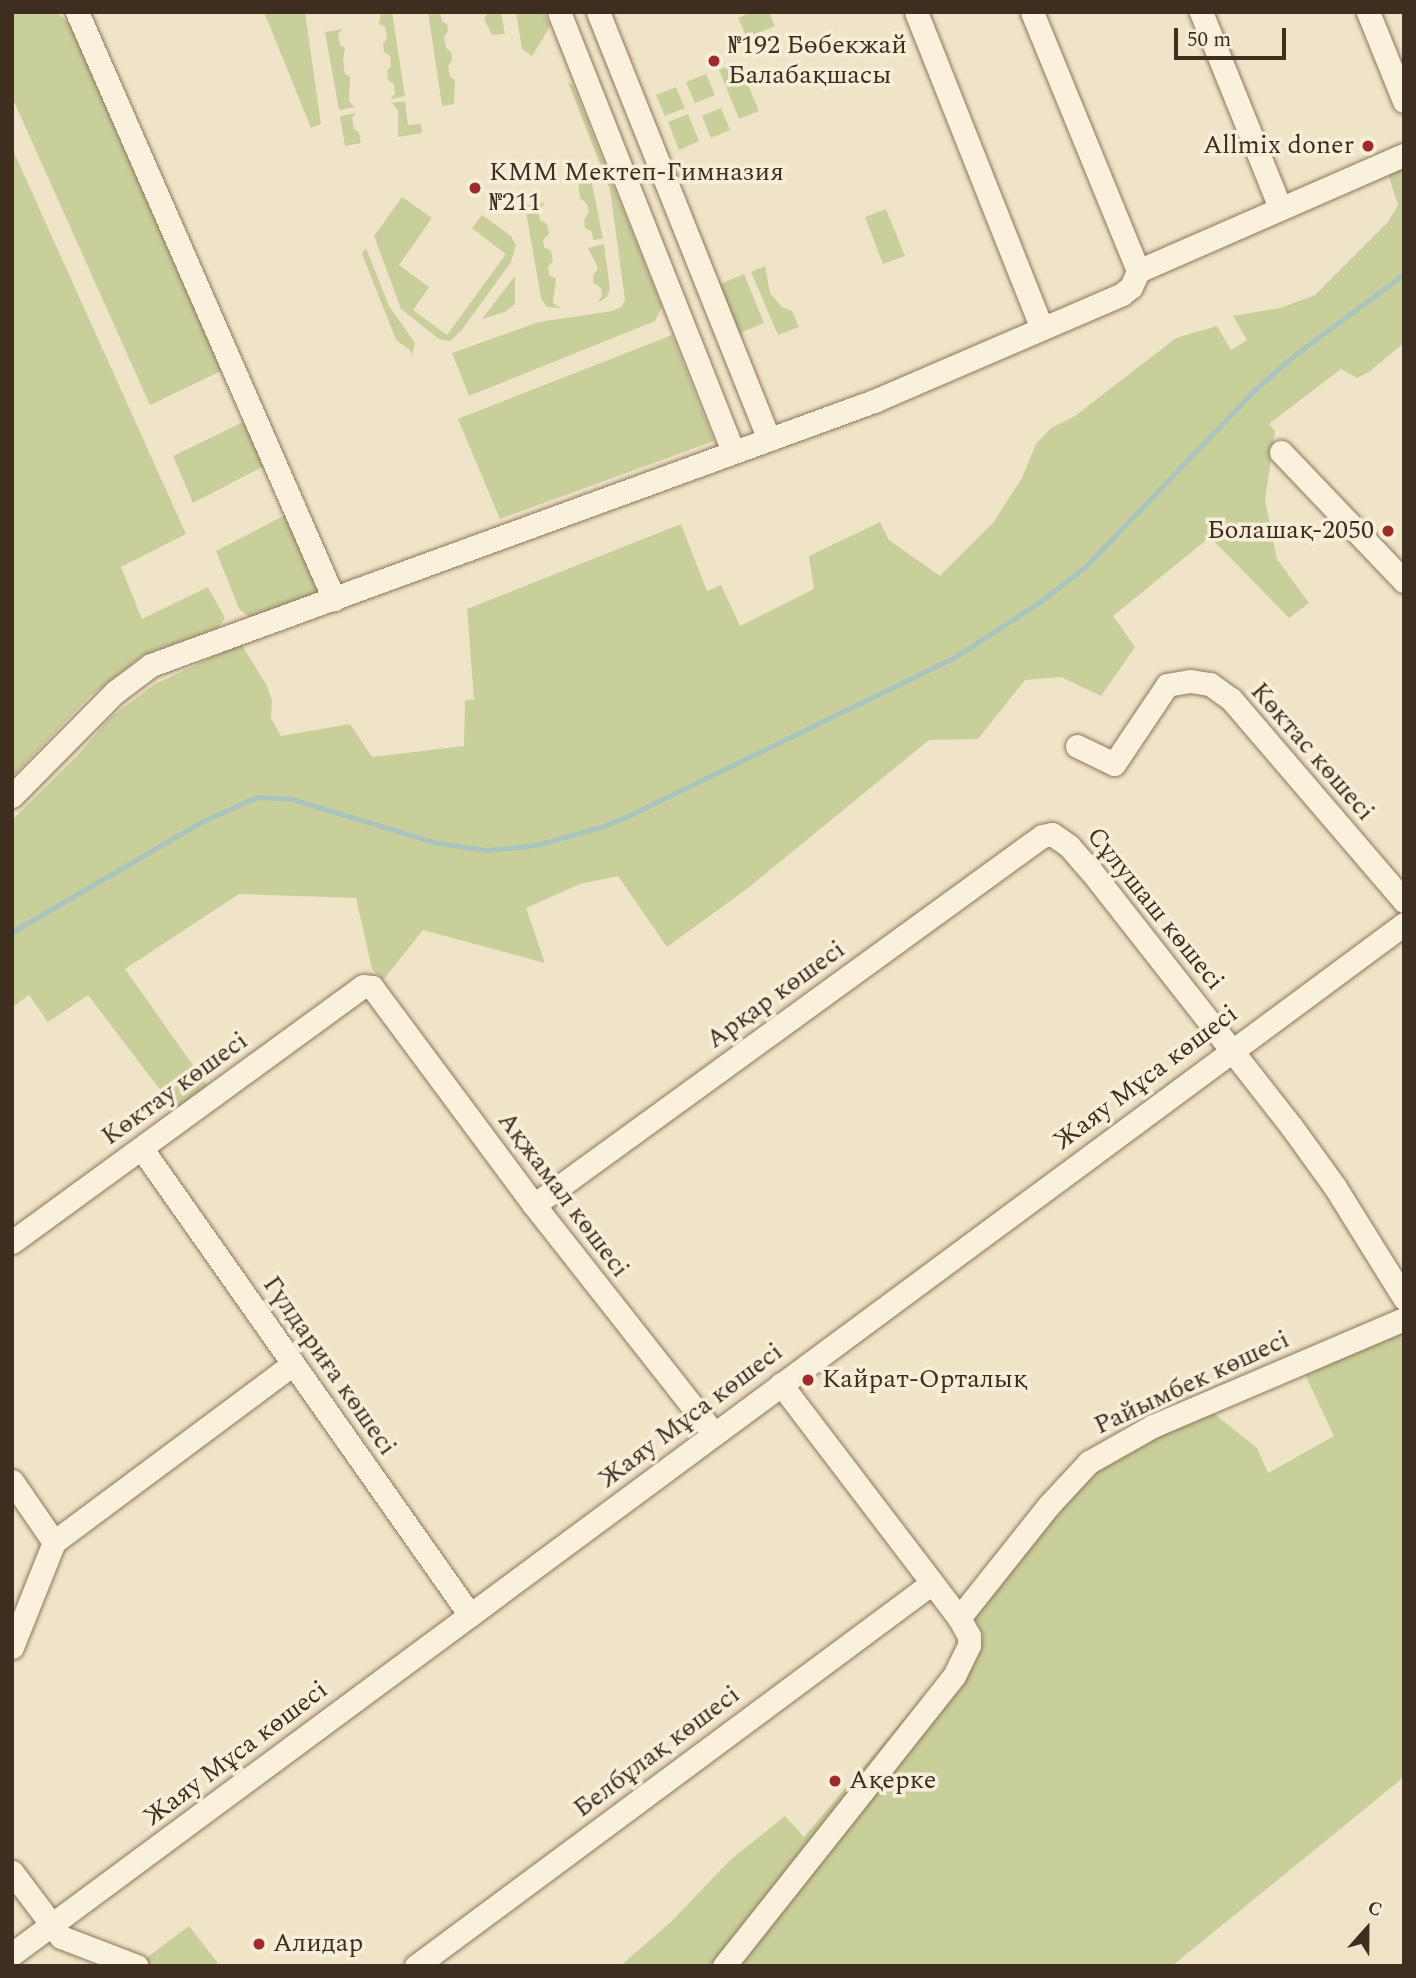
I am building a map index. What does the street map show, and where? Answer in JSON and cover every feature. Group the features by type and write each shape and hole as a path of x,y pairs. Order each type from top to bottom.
{"street":[{"path":"77,12 334,599"},
{"path":"559,12 733,451"},
{"path":"598,12 768,439"},
{"path":"916,12 1042,328"},
{"path":"1032,12 1138,271"},
{"path":"1201,12 1280,208"},
{"path":"1368,12 1404,101"},
{"path":"12,796 115,692 151,665 254,625 334,599 877,400 1122,294 1131,286 1138,271 1404,155"},
{"path":"1281,452 1404,580"},
{"name":"Көктас көшесі","path":"1077,746 1114,764 1167,685 1190,681 1210,684 1231,699 1404,901"},
{"name":"Сұлушаш көшесі","path":"1052,834 1069,846 1091,872 1232,1049 1335,1187 1404,1298"},
{"name":"Арқар көшесі","path":"534,1205 1042,836 1052,834"},
{"name":"Жаяу Мұса көшесі","path":"12,1954 1404,923"},
{"name":"Көктау көшесі","path":"12,1242 363,986 372,987"},
{"name":"Ақжамал көшесі","path":"372,987 534,1205 713,1434"},
{"name":"Гүлдариға көшесі","path":"142,1149 470,1615"},
{"name":"Райымбек көшесі","path":"959,1618 1072,1479 1106,1451 1153,1426 1404,1319"},
{"path":"12,1647 54,1542 293,1364"},
{"path":"724,1966 954,1676 970,1645 969,1636 959,1618 781,1384"},
{"path":"12,1481 54,1542"},
{"name":"Белбұлақ көшесі","path":"416,1966 932,1583"},
{"path":"12,1872 61,1937 136,1966"}],"green space":[{"path":"12,12 56,12 79,32 221,371 150,405 12,97"},
{"path":"264,12 305,12 321,124 311,128"},
{"path":"381,12 392,12 405,96 391,99 395,93 394,84 388,80 390,56 384,52 383,44 387,38 385,27 379,24"},
{"path":"428,12 440,12 442,21 447,24 448,31 444,37 446,48 451,52 452,60 448,66 450,77 455,80 454,104 442,106"},
{"path":"488,12 501,12 505,34 492,35 484,19"},
{"path":"516,12 544,12 550,27 532,56 522,49"},
{"path":"753,12 769,12 775,26 747,38 738,18"},
{"path":"343,29 338,34 340,45 345,48 345,74 350,77 349,101 355,107 339,110 325,32"},
{"path":"738,62 759,111 739,119 719,70"},
{"path":"706,74 715,95 695,103 686,82"},
{"path":"568,82 573,85 662,307 655,321 469,396 452,353 539,322 612,311 621,307 625,300 610,190"},
{"path":"676,87 685,108 665,116 656,95"},
{"path":"405,101 408,125 421,124 422,133 398,137 398,111 392,103"},
{"path":"721,108 730,130 711,138 702,116"},
{"path":"356,113 352,118 361,143 345,146 340,116"},
{"path":"688,114 699,141 679,150 668,122"},
{"path":"12,148 186,534 121,567 142,619 208,587 225,618 219,627 142,656 89,697 12,777"},
{"path":"1404,168 1404,343 1369,372 1357,378 1341,369 1269,424 1275,431 1265,500 1277,559 1309,603 1289,618 1210,537 1113,616 1135,647 1101,696 1061,677 1025,680 978,739 929,740 748,888 667,947 618,876 580,884 526,908 545,963 423,930 383,980 372,969 356,898 239,894 125,969 207,1085 205,1091 177,1112 88,995 48,1022 29,995 12,1007 12,820 77,756 111,717 155,684 241,644 266,684 272,700 271,718 281,736 350,724 372,757 464,746 465,701 474,699 467,609 681,524 707,591 721,585 740,626 814,589 809,556 880,522 889,540 940,576 993,523 1022,478 1036,444 1051,428 1075,416 1176,338 1217,326 1231,350 1247,340 1233,316 1280,308 1315,295 1388,222 1398,205 1388,174"},
{"path":"577,171 591,178 603,239 593,240 592,232 585,228 584,220 589,212 587,204 580,198"},
{"path":"402,197 432,218 399,265 429,287 413,310 447,335 506,254 472,228 482,215 511,236 516,245 511,262 461,331 450,341 439,339 401,309 374,236"},
{"path":"545,203 538,210 540,220 547,224 549,234 543,240 544,247 551,251 553,261 548,267 549,275 556,279 553,303 561,308 547,307 541,298 525,206"},
{"path":"886,209 905,256 883,264 865,217"},
{"path":"604,244 610,289 607,297 597,303 602,296 601,288 593,283 593,276 598,268 588,248"},
{"path":"366,248 389,306 415,343 412,356 410,350 396,340 362,254"},
{"path":"765,266 770,293 782,307 792,311 799,327 778,335 751,272"},
{"path":"744,274 764,323 738,334 718,285"},
{"path":"515,276 515,304 505,312 482,319"},
{"path":"672,335 714,441 500,519 458,419"},
{"path":"243,422 264,466 193,503 173,456"},
{"path":"285,515 318,576 319,590 313,598 251,618 239,609 216,551"},
{"path":"1404,1333 1404,1777 1172,1966 738,1966 979,1654 983,1635 971,1611 1043,1526 1059,1515 1087,1474 1206,1407 1257,1448 1268,1473 1334,1436 1303,1370"},
{"path":"952,1662 716,1966 620,1966 672,1921 729,1861 785,1816 804,1837"},
{"path":"189,1926 218,1963 213,1966 151,1966 141,1962"}],"waterway":[{"path":"12,932 201,822 257,797 292,799 438,843 487,850 536,845 601,827 630,815 955,657 1040,602 1086,566 1256,389 1292,357 1404,274"}],"place":[{"name":"№192 Бөбекжай Балабақшасы","path":"714,61"},
{"name":"Allmix doner","path":"1368,146"},
{"name":"КММ Мектеп-Гимназия №211","path":"475,188"},
{"name":"Болашақ-2050","path":"1388,531"},
{"name":"Кайрат-Орталық","path":"808,1380"},
{"name":"Ақерке","path":"835,1781"},
{"name":"Алидар","path":"259,1944"}]}
